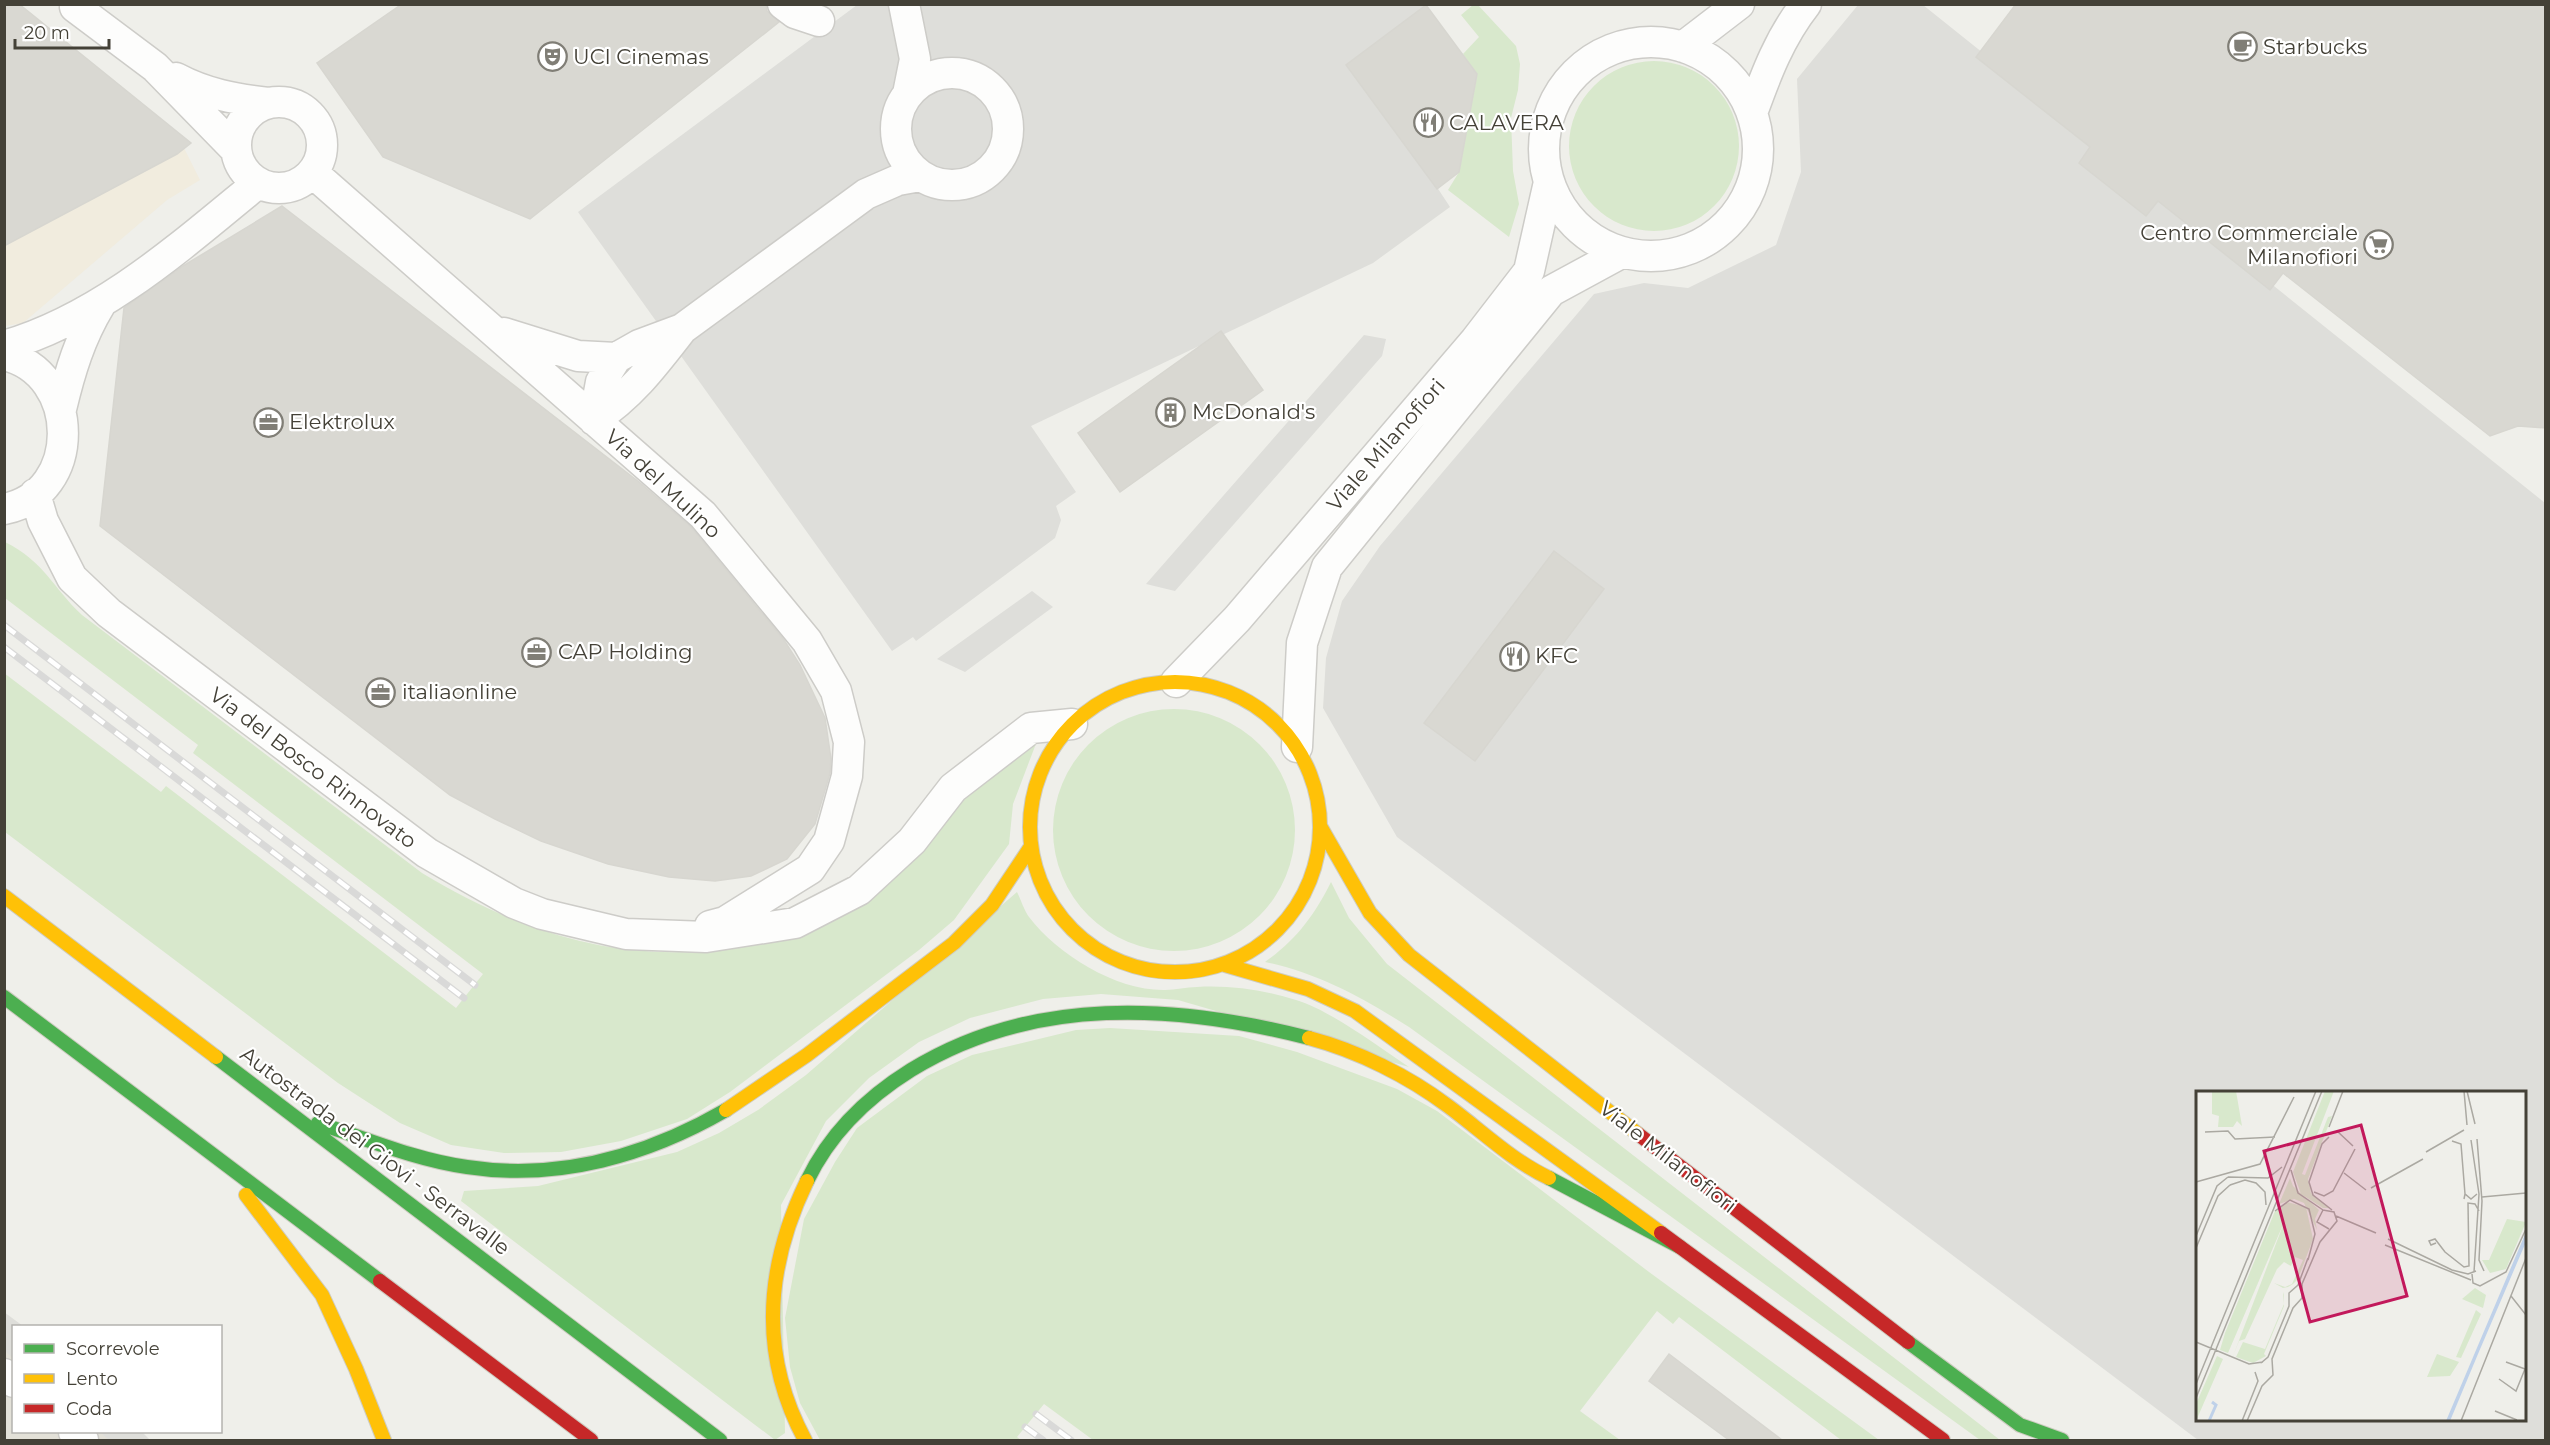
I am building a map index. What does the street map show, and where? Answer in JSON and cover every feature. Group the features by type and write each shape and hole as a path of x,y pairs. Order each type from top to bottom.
{"main road":[{"name":"Viale Milanofiori","path":"1176,682 1211,686 1245,700 1274,722 1296,747 1309,769 1317,795 1320,826 1308,887 1294,911 1276,932 1252,950 1225,964 1181,974 1141,970 1106,956 1080,939 1059,916 1045,892 1030,848 1030,807 1035,784 1045,762 1072,724 1102,701 1118,693 1147,684 1176,682"},
{"name":"Viale Milanofiori","path":"1320,826 1370,913 1418,963 1994,1408 2020,1425 2062,1440"},
{"path":"291,1114 410,1153 487,1170 575,1167 621,1158 705,1124 801,1060 955,943 988,910 1030,848"},
{"name":"Autostrada dei Giovi - Serravalle","path":"4,896 720,1440"},
{"name":"Viale Milanofiori","path":"1225,964 1308,989 1355,1011 1943,1440"},
{"path":"4,997 591,1440"},
{"path":"805,1440 782,1385 773,1339 772,1298 777,1262 793,1210 814,1164 835,1131 869,1098 918,1063 964,1039 1024,1020 1089,1011 1222,1018 1338,1047 1434,1096 1524,1164 1680,1247"},
{"path":"212,1154 285,1244 322,1295 356,1369 384,1440"}],"street":[{"path":"783,4 795,13 819,21"},
{"path":"1683,47 1739,4"},
{"path":"1752,113 1773,58 1793,21 1806,4"},
{"path":"75,7 155,67 198,90 230,99 289,103 303,108 314,118 321,131 323,146 320,160 313,174 299,184 286,188 272,188 258,183 244,169 236,150 155,67"},
{"path":"906,12 930,50 967,75 984,83 1002,103 1008,133 1004,149 996,164 984,176 969,183 952,185 935,183 920,176 900,152 896,138 896,122 900,107 908,94 915,58 906,12"},
{"name":"Viale Milanofiori","path":"1657,42 1683,47 1713,61 1736,84 1752,113 1758,139 1756,167 1749,193 1736,215 1717,234 1687,251 1661,257 1621,253 1589,238 1564,213 1549,182 1544,145 1551,108 1565,85 1583,66 1605,52 1631,44 1657,42"},
{"path":"908,94 934,75 951,73 967,75"},
{"path":"236,150 240,126 257,108 268,103"},
{"path":"866,194 886,168 896,138"},
{"name":"Via del Mulino","path":"313,174 704,515 807,640 836,691 849,742 847,776 830,840 810,869 772,895"},
{"path":"594,420 601,382 616,358 639,345 682,329 866,194 898,180 920,176"},
{"name":"Viale Milanofiori","path":"1176,682 1238,619 1467,350 1528,271 1549,182"},
{"path":"4,346 26,340 100,305 258,183"},
{"name":"Viale Milanofiori","path":"1296,747 1302,643 1327,567 1551,291 1621,253"},
{"path":"61,409 74,358 84,332 100,305"},
{"path":"484,325 536,345 578,356 616,358"},
{"path":"594,420 620,403 644,378 682,329"},
{"path":"4,355 14,357 35,369 51,387 61,409 65,432 61,455 51,477 35,494 4,509"},
{"name":"Via del Bosco Rinnovato","path":"35,494 43,521 72,578 109,613 427,854 489,891 542,914 626,934 706,937 795,923 859,890 912,841 953,788 1031,728 1072,724"},
{"name":"Via del Bosco Rinnovato","path":"667,937 725,922 772,895"}],"shaded area":[{"path":"857,5 1426,5 1346,65 1400,131 1450,207 1373,263 1031,426 1076,492 1056,506 1061,520 1055,538 916,641 913,637 892,651 578,212"},
{"path":"1858,5 1923,5 2545,503 2545,1440 2198,1440 1397,837 1323,708 1326,658 1342,601 1380,546 1594,294 1644,283 1688,288 1776,245 1801,172 1797,79"},
{"path":"4,8 184,148 200,180 167,200 23,323 5,326"},
{"path":"1364,335 1386,339 1382,356 1175,591 1146,584"},
{"path":"1032,591 1053,607 965,672 937,659"},
{"path":"4,1312 22,1325 12,1325 12,1357 5,1351"},
{"path":"4,1330 12,1336 12,1433 121,1433 128,1440 5,1440"},
{"path":"101,1433 143,1433 150,1440 109,1440"}],"green space":[{"path":"1473,5 1478,5 1516,46 1520,64 1518,90 1511,118 1513,171 1519,204 1509,237 1448,190 1459,172 1477,75 1463,54 1479,37 1461,15"},
{"path":"1654,61 1686,68 1714,86 1732,114 1739,146 1732,178 1714,206 1686,224 1654,231 1622,224 1594,206 1576,178 1569,146 1576,114 1594,86 1622,68"},
{"path":"5,542 30,558 82,615 422,873 508,917 551,933 596,944 641,951 687,952 734,947 796,933 838,917 864,903 887,885 950,807 969,789 1037,741 1013,804 1009,844 954,920 919,950 730,1092 687,1119 621,1141 561,1152 504,1153 451,1145 400,1123 338,1083 5,832 4,673 161,792 166,786 456,1008 483,974 193,753 198,745 5,598"},
{"path":"1162,709 1186,709 1209,714 1231,723 1260,744 1275,763 1286,784 1293,806 1295,830 1293,854 1286,876 1275,897 1260,916 1231,937 1209,946 1186,951 1162,951 1139,946 1117,937 1097,924 1080,907 1067,887 1058,865 1053,842 1053,818 1058,795 1067,773 1080,753 1097,736 1117,723 1139,714"},
{"path":"1331,882 1349,918 1387,964 2000,1440 1980,1440 1409,1027 1340,988 1303,973 1265,962 1303,927"},
{"path":"1017,892 1027,914 1056,945 1090,968 1109,977 1147,989 1235,988 1272,993 1296,1000 1339,1020 1409,1067 1178,1000 1101,994 1043,999 970,1018 919,1042 869,1078 826,1121 781,1205 785,1433 775,1440 461,1201 464,1191 538,1186 677,1152 719,1133 758,1110 806,1075"},
{"path":"1110,1028 1239,1036 1297,1052 1397,1089 1437,1111 1649,1272 1879,1440 1841,1440 1679,1317 1673,1324 1657,1311 1580,1411 1620,1440 1093,1440 1044,1404 1017,1437 1021,1440 820,1440 800,1403 790,1367 785,1318 804,1219 835,1162 857,1128 927,1076 972,1055 1076,1030"}],"building":[{"path":"4,4 19,4 191,143 177,154 4,246"},
{"path":"402,4 766,4 767,11 779,22 530,219 383,157 317,63"},
{"name":"Centro Commerciale Milanofiori","path":"2016,4 2546,4 2546,428 2518,426 2490,436 2283,273 2270,290 2158,201 2146,216 2079,163 2090,147 1976,57"},
{"name":"CALAVERA","path":"1426,5 1477,74 1459,172 1437,189 1346,65"},
{"path":"282,206 639,482 691,527 784,640 800,665 825,718 831,759 830,773 815,824 787,859 751,876 715,881 669,877 608,864 541,841 495,819 450,795 100,526 124,308 183,266"},
{"name":"McDonald's","path":"1221,331 1263,390 1120,492 1078,433"},
{"name":"KFC","path":"1554,551 1604,589 1475,761 1424,723"},
{"path":"1669,1354 1782,1440 1729,1440 1649,1381"}],"railway":[{"path":"4,625 475,985"},
{"path":"4,647 464,998"},
{"path":"1036,1414 1071,1440"},
{"path":"1025,1427 1043,1440"}],"traffic: fast":[{"path":"4,997 380,1281"},
{"path":"807,1181 838,1132 879,1092 911,1070 958,1046 1006,1029 1055,1018 1106,1013 1157,1013 1208,1018 1309,1038"},
{"path":"216,1057 720,1440"},
{"path":"318,1123 410,1154 448,1164 501,1170 535,1170 569,1167 634,1152 666,1140 726,1110"},
{"path":"1549,1178 1680,1247"},
{"path":"1908,1342 2020,1425 2062,1440"}],"traffic: slow":[{"path":"1175,682 1203,685 1231,693 1256,706 1278,724 1296,746 1309,771 1317,799 1320,827 1317,855 1309,883 1296,908 1278,930 1256,948 1231,961 1203,969 1175,972 1147,969 1119,961 1094,948 1072,930 1054,908 1041,883 1033,855 1030,827 1033,799 1041,771 1054,746 1072,724 1094,706 1119,693 1147,685 1175,682"},
{"path":"1320,826 1370,913 1409,955 1638,1134"},
{"path":"726,1110 807,1055 954,943 992,905 1030,848"},
{"path":"4,896 216,1057"},
{"path":"1225,965 1308,989 1355,1011 1661,1233"},
{"path":"1309,1038 1364,1057 1416,1085 1448,1106 1509,1154 1549,1178"},
{"path":"805,1440 790,1408 780,1376 774,1344 773,1311 776,1279 783,1246 807,1181"},
{"path":"246,1195 322,1295 356,1369 384,1440"}],"traffic: jam":[{"path":"1638,1134 1908,1342"},
{"path":"1661,1233 1943,1440"},
{"path":"380,1281 591,1440"}],"place":[{"name":"Starbucks","path":"2242,47"},
{"name":"UCI Cinemas","path":"552,57"},
{"name":"CALAVERA","path":"1428,123"},
{"name":"Centro Commerciale Milanofiori","path":"2379,245"},
{"name":"McDonald's","path":"1171,412"},
{"name":"Elektrolux","path":"268,422"},
{"name":"CAP Holding","path":"537,652"},
{"name":"KFC","path":"1514,656"},
{"name":"italiaonline","path":"381,692"}]}
